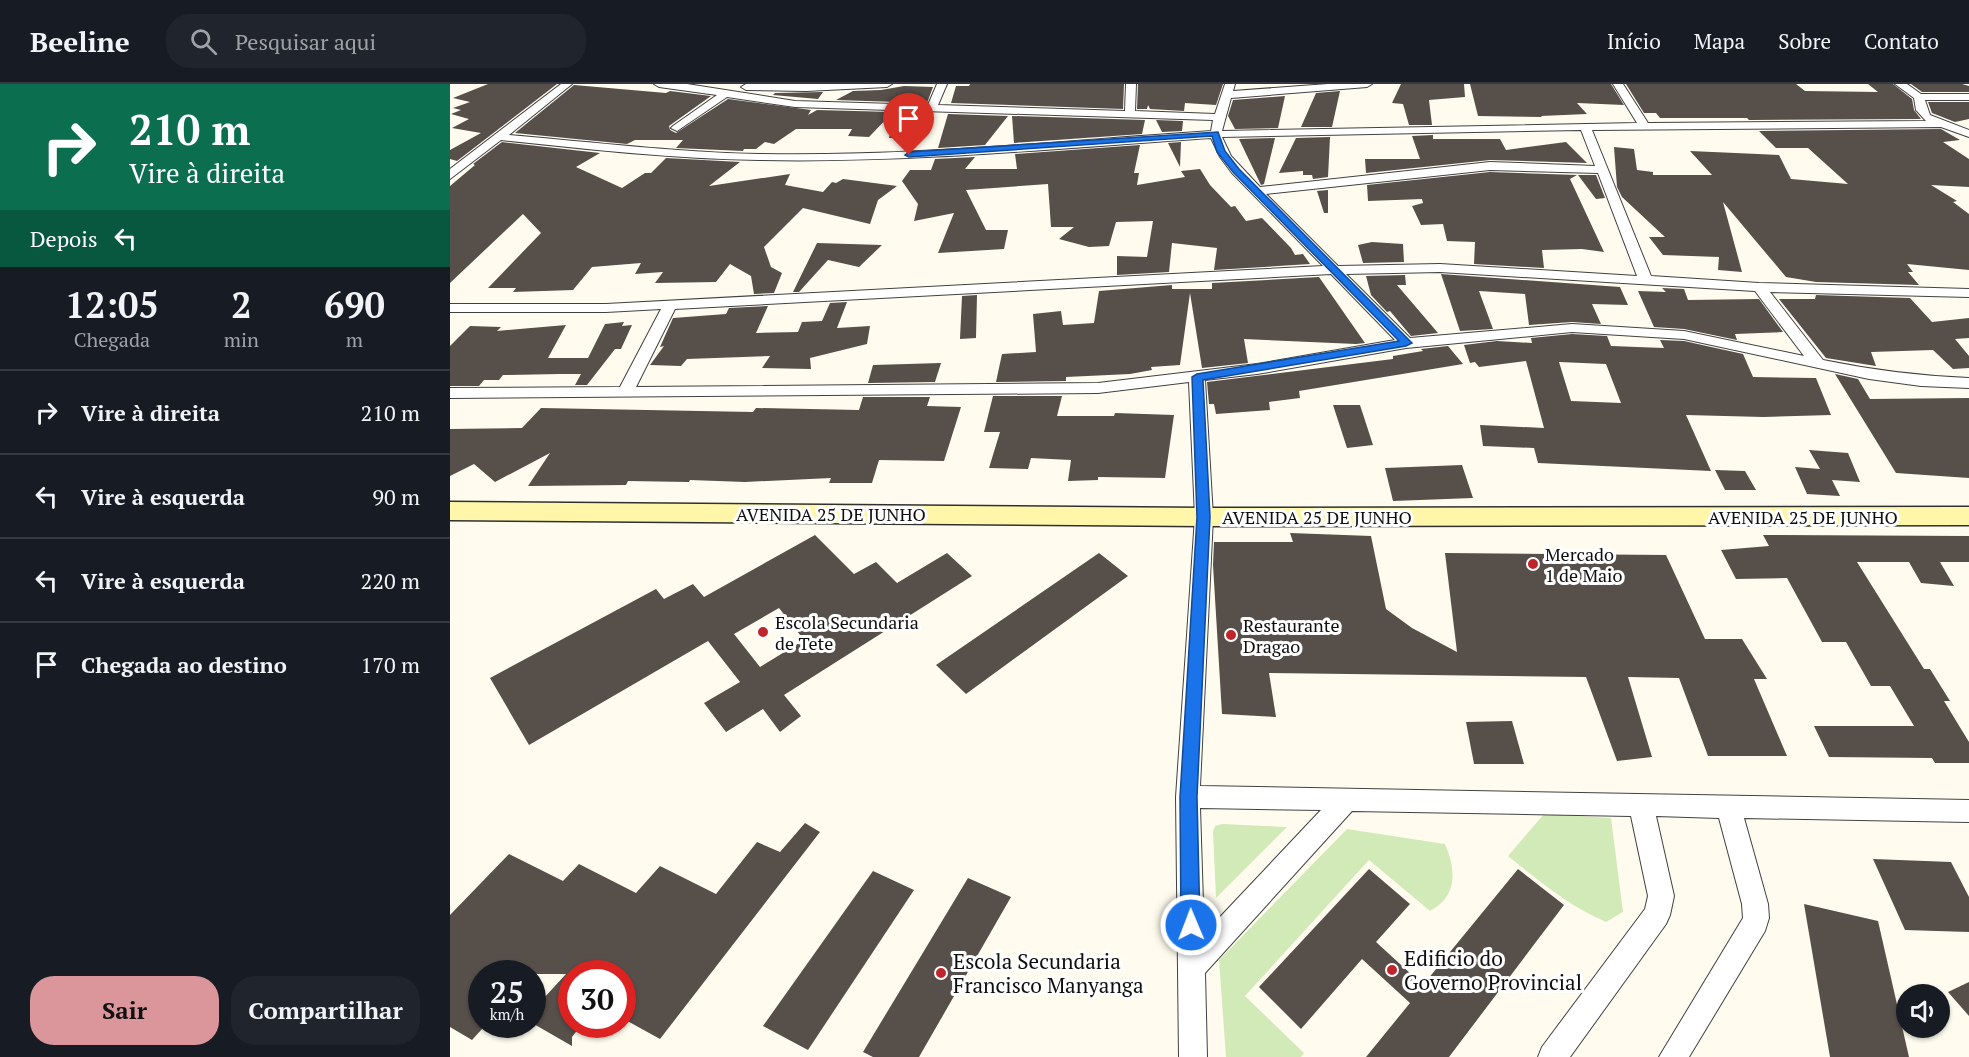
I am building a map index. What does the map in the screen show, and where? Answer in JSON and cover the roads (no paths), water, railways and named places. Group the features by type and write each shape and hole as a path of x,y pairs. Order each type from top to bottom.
{"street":[{"path":"450,175 567,84"},
{"path":"659,84 693,86 887,84"},
{"path":"932,108 942,84"},
{"path":"1130,112 1131,84"},
{"path":"1230,84 1217,117 1215,134 1221,152 1256,191 1406,343"},
{"path":"1227,95 1367,84"},
{"path":"1618,84 1645,127"},
{"path":"1900,84 1919,97 1969,97"},
{"path":"693,86 786,103 1130,112 1217,117"},
{"path":"677,128 726,93"},
{"path":"1919,97 1921,110 1926,117 1939,124 1967,132"},
{"path":"500,137 636,150 758,157 909,155 1215,134 1586,127 1939,124"},
{"path":"1586,127 1646,280"},
{"path":"1256,191 1490,166 1602,170"},
{"path":"450,308 606,308 1335,270 1440,268 1759,287 1969,293"},
{"path":"1759,287 1818,364"},
{"path":"626,391 670,305"},
{"path":"450,393 1098,388 1197,377 1406,343 1572,328 1649,332 1707,339 1896,379 1969,383"},
{"path":"1193,1057 1188,797 1204,517 1197,377"},
{"name":"AVENIDA 25 DE JUNHO","path":"450,511 1204,517 1969,516"},
{"path":"1188,797 1969,811"},
{"path":"1191,968 1346,800"},
{"path":"1552,1057 1657,915 1661,896 1641,804"},
{"path":"1673,1057 1752,932 1756,918 1755,904 1728,805"}],"place":[{"name":"Mercado 1 de Maio","path":"1533,564"},
{"name":"Escola Secundaria de Tete","path":"763,632"},
{"name":"Restaurante Dragao","path":"1231,635"},
{"name":"Edificio do Governo Provincial","path":"1392,970"},
{"name":"Escola Secundaria Francisco Manyanga","path":"941,973"}]}
